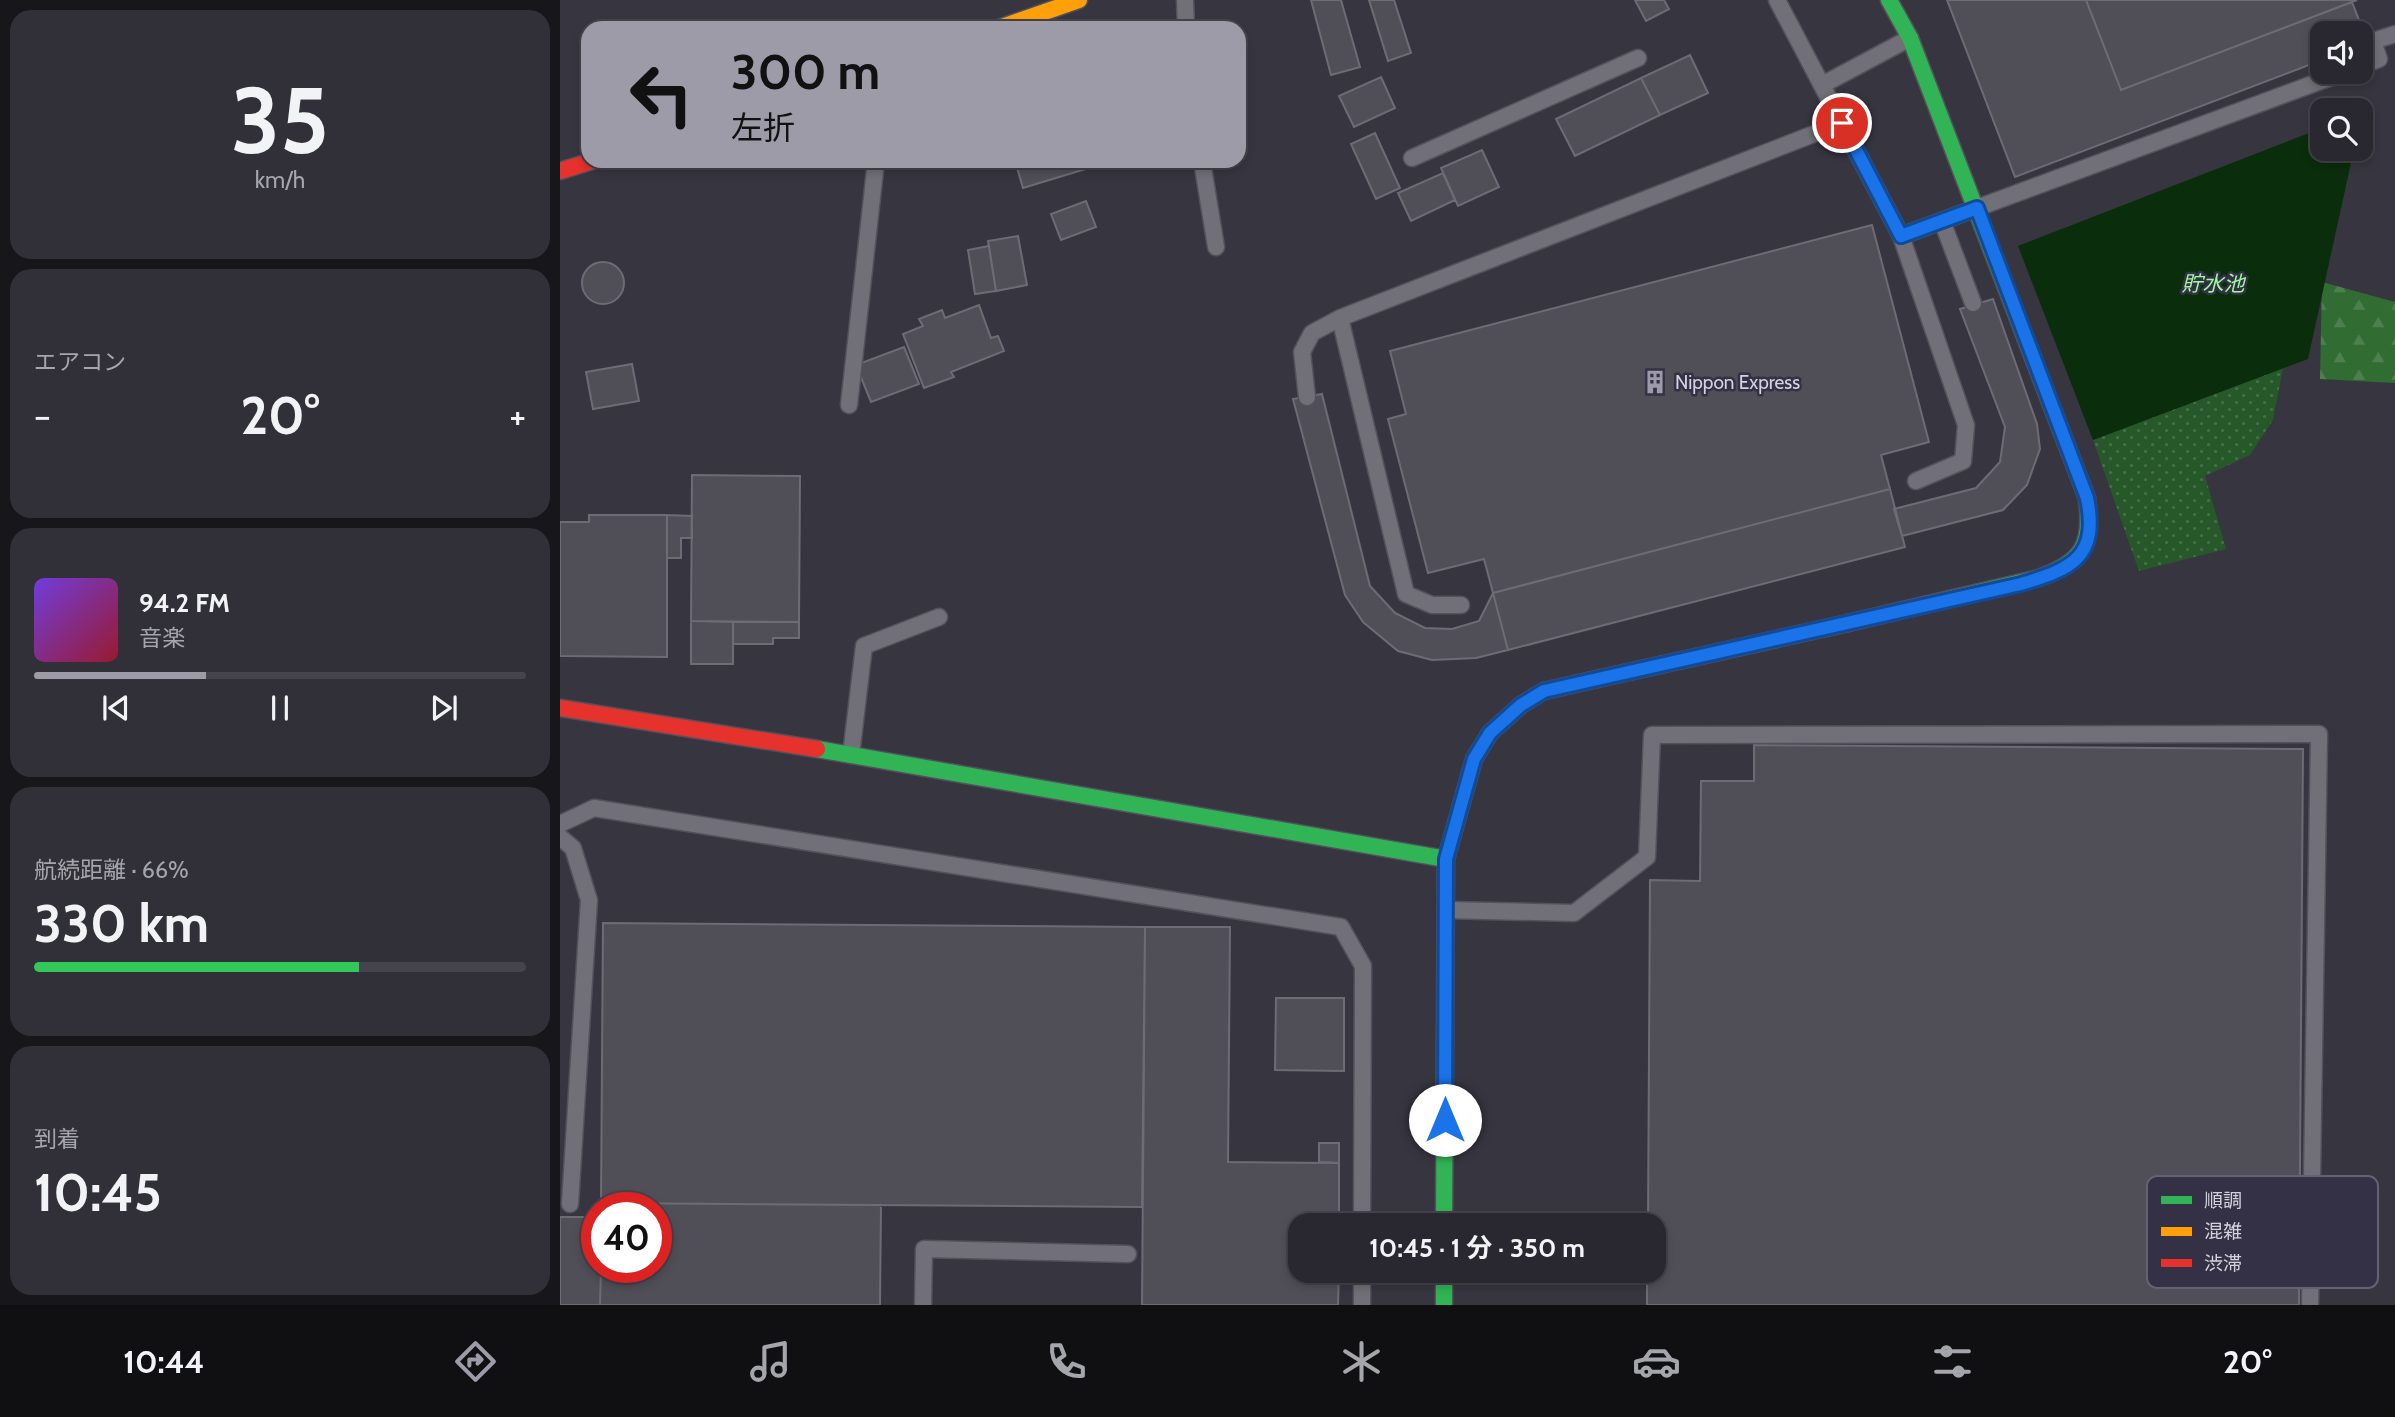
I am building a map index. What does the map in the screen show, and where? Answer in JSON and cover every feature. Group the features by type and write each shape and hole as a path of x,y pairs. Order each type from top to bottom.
{"main road":[{"path":"1019,21 1079,0"},
{"path":"1444,1213 1446,859 1474,759 1490,733 1521,705 1544,691 2021,584 2056,574 2077,561 2087,542 2092,519 2087,498 1910,38 1889,0"},
{"path":"560,171 581,164"},
{"path":"560,708 851,755 1446,859"},
{"path":"1444,1283 1444,1305"}],"lane":[{"path":"1185,0 1186,21"},
{"path":"1777,0 1901,236 1966,425 1963,461 1916,481"},
{"path":"2373,61 2379,59 2373,41 2395,34"},
{"path":"1822,85 1910,38"},
{"path":"1412,158 1638,58"},
{"path":"1901,236 2313,84"},
{"path":"1307,397 1302,352 1312,333 1340,318 1842,123"},
{"path":"849,405 875,168"},
{"path":"1203,168 1216,247"},
{"path":"1942,221 1973,303"},
{"path":"1340,318 1406,594 1432,605 1461,606"},
{"path":"851,755 864,646 939,617"},
{"path":"1446,910 1574,914 1647,857 1652,735 2319,734 2312,1176"},
{"path":"560,824 594,808 1340,927 1363,966 1362,1213"},
{"path":"560,837 573,848 589,900 570,1203"},
{"path":"923,1305 924,1250 1128,1255"},
{"path":"1362,1283 1362,1305"}],"shaded area":[{"path":"2283,368 2273,420 2250,455 2205,476 2226,549 2139,571 2093,440"}],"green space":[{"path":"2322,282 2395,302 2395,383 2320,379"}],"water":[{"name":"貯水池","path":"2310,133 2310,161 2351,161 2308,359 2093,440 2018,246"}],"building":[{"path":"1311,0 1341,0 1360,67 1331,75"},
{"path":"1369,0 1394,0 1411,53 1388,61"},
{"path":"1635,0 1664,0 1669,9 1646,21"},
{"path":"1947,0 2086,0 2121,90 2352,2 2359,21 2310,21 2310,65 2015,177"},
{"path":"2086,0 2357,0 2121,90"},
{"path":"1690,55 1708,93 1660,115 1641,78"},
{"path":"1381,77 1395,108 1354,127 1339,96"},
{"path":"1641,78 1660,115 1575,156 1556,119"},
{"path":"1375,133 1400,188 1376,199 1351,144"},
{"path":"1482,150 1499,187 1458,206 1441,168"},
{"path":"1017,168 1089,168 1023,188"},
{"path":"1443,173 1455,200 1411,221 1398,193"},
{"path":"1086,201 1096,227 1061,240 1051,214"},
{"name":"Nippon Express","path":"1872,225 1929,442 1881,455 1890,489 1493,593 1484,559 1428,573 1388,419 1406,414 1390,351"},
{"path":"1018,236 1027,285 996,291 988,241"},
{"path":"989,246 996,291 975,294 968,250"},
{"path":"603,262 618,268 624,283 618,298 603,304 588,298 582,283 588,268"},
{"path":"1993,299 2037,424 2040,449 2027,485 2003,510 1902,536 1894,509 1976,488 2000,462 2005,427 1960,309"},
{"path":"979,305 991,338 998,336 1004,351 951,372 954,377 924,388 903,334 923,326 919,319 942,310 945,318"},
{"path":"904,347 919,384 871,402 856,365"},
{"path":"632,364 639,401 593,409 586,372"},
{"path":"1322,394 1370,586 1395,613 1425,628 1452,629 1479,621 1493,593 1508,650 1476,658 1432,660 1398,651 1363,622 1345,595 1293,399"},
{"path":"692,475 800,476 799,622 691,621"},
{"path":"1890,489 1905,547 1508,650 1493,593"},
{"path":"589,515 667,515 667,657 560,656 560,522 589,522"},
{"path":"667,515 692,516 692,538 681,538 681,558 667,558"},
{"path":"691,621 733,622 733,664 691,664"},
{"path":"733,622 799,622 799,638 773,638 773,644 733,644"},
{"path":"1754,745 2303,749 2300,1176 2147,1176 2147,1288 2299,1288 2299,1305 1647,1305 1647,1283 1666,1283 1666,1213 1648,1213 1650,880 1700,881 1701,781 1754,781"},
{"path":"603,923 1145,927 1142,1207 672,1204 672,1192 601,1192"},
{"path":"1145,927 1230,927 1228,1162 1339,1163 1339,1213 1288,1213 1288,1283 1339,1283 1338,1305 1142,1305"},
{"path":"1276,998 1344,998 1344,1071 1275,1070"},
{"path":"1319,1143 1339,1143 1339,1163 1319,1162"},
{"path":"672,1204 881,1205 880,1305 600,1305 601,1283 672,1283"},
{"path":"560,1217 581,1217 581,1283 601,1283 600,1305 560,1305"}],"traffic: fast":[{"path":"1848,623 2039,578 2075,558 2082,550 2088,528 2087,498 1910,38 1889,0"},
{"path":"1444,1213 1446,859 1474,759 1490,733 1521,705 1544,691 1597,679"},
{"path":"817,749 1446,859"},
{"path":"1444,1283 1444,1305"}],"traffic: slow":[{"path":"1019,21 1079,0"},
{"path":"1597,679 1848,623"}],"traffic: jam":[{"path":"560,171 581,164"},
{"path":"560,708 817,749"}],"place":[{"name":"Nippon Express","path":"1655,382"}],"route":[{"path":"1445,1120 1446,859 1474,759 1490,733 1521,705 1544,691 2056,574 2077,561 2087,542 2092,519 2087,498 1977,208 1901,236 1842,123"}]}
